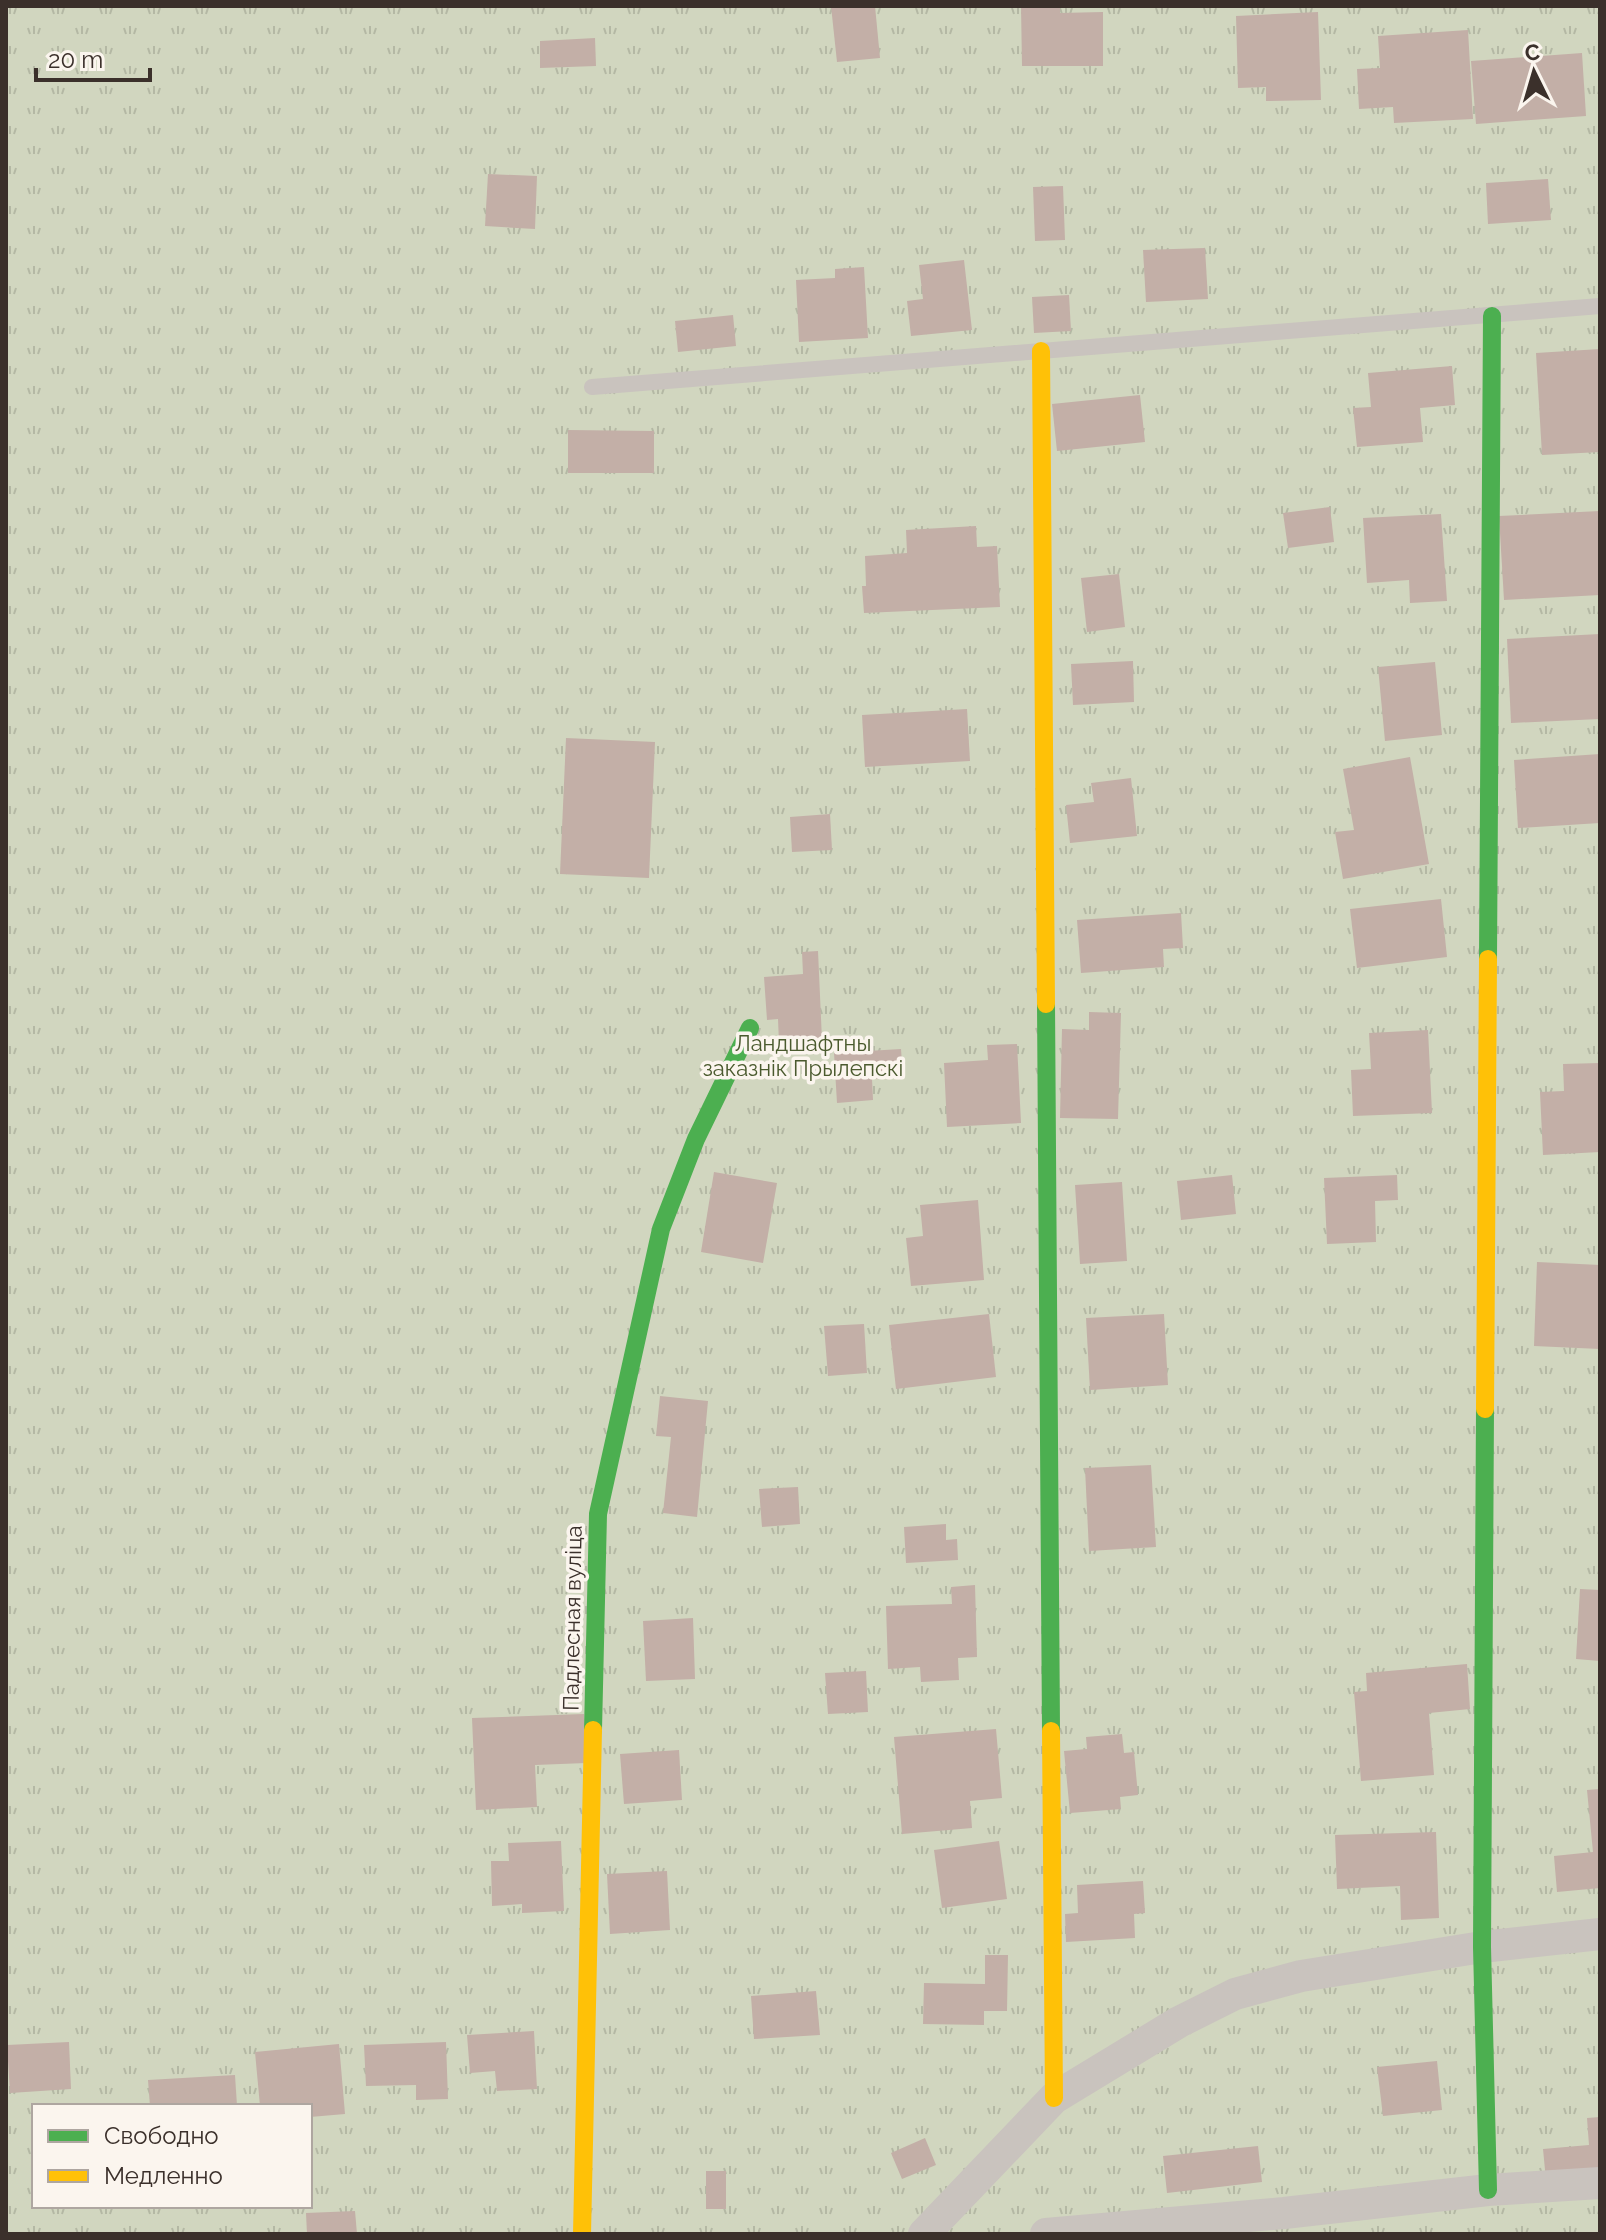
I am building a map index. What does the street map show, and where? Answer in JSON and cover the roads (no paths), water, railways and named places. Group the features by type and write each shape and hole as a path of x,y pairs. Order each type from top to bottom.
{"street":[{"path":"1488,2190 1482,1947 1492,316"},
{"path":"1041,351 1054,2098"},
{"name":"Падлесная вуліца","path":"582,2234 598,1514 661,1229 696,1139 750,1028"},
{"path":"924,2234 1054,2098 1179,2022 1235,1994 1301,1976 1482,1947 1600,1934"},
{"path":"1046,2234 1285,2223 1488,2190 1600,2183"}],"lane":[{"path":"592,387 1600,306"}],"park label":[{"name":"Ландшафтны заказнік Прылепскі","path":"803,1056"}]}
